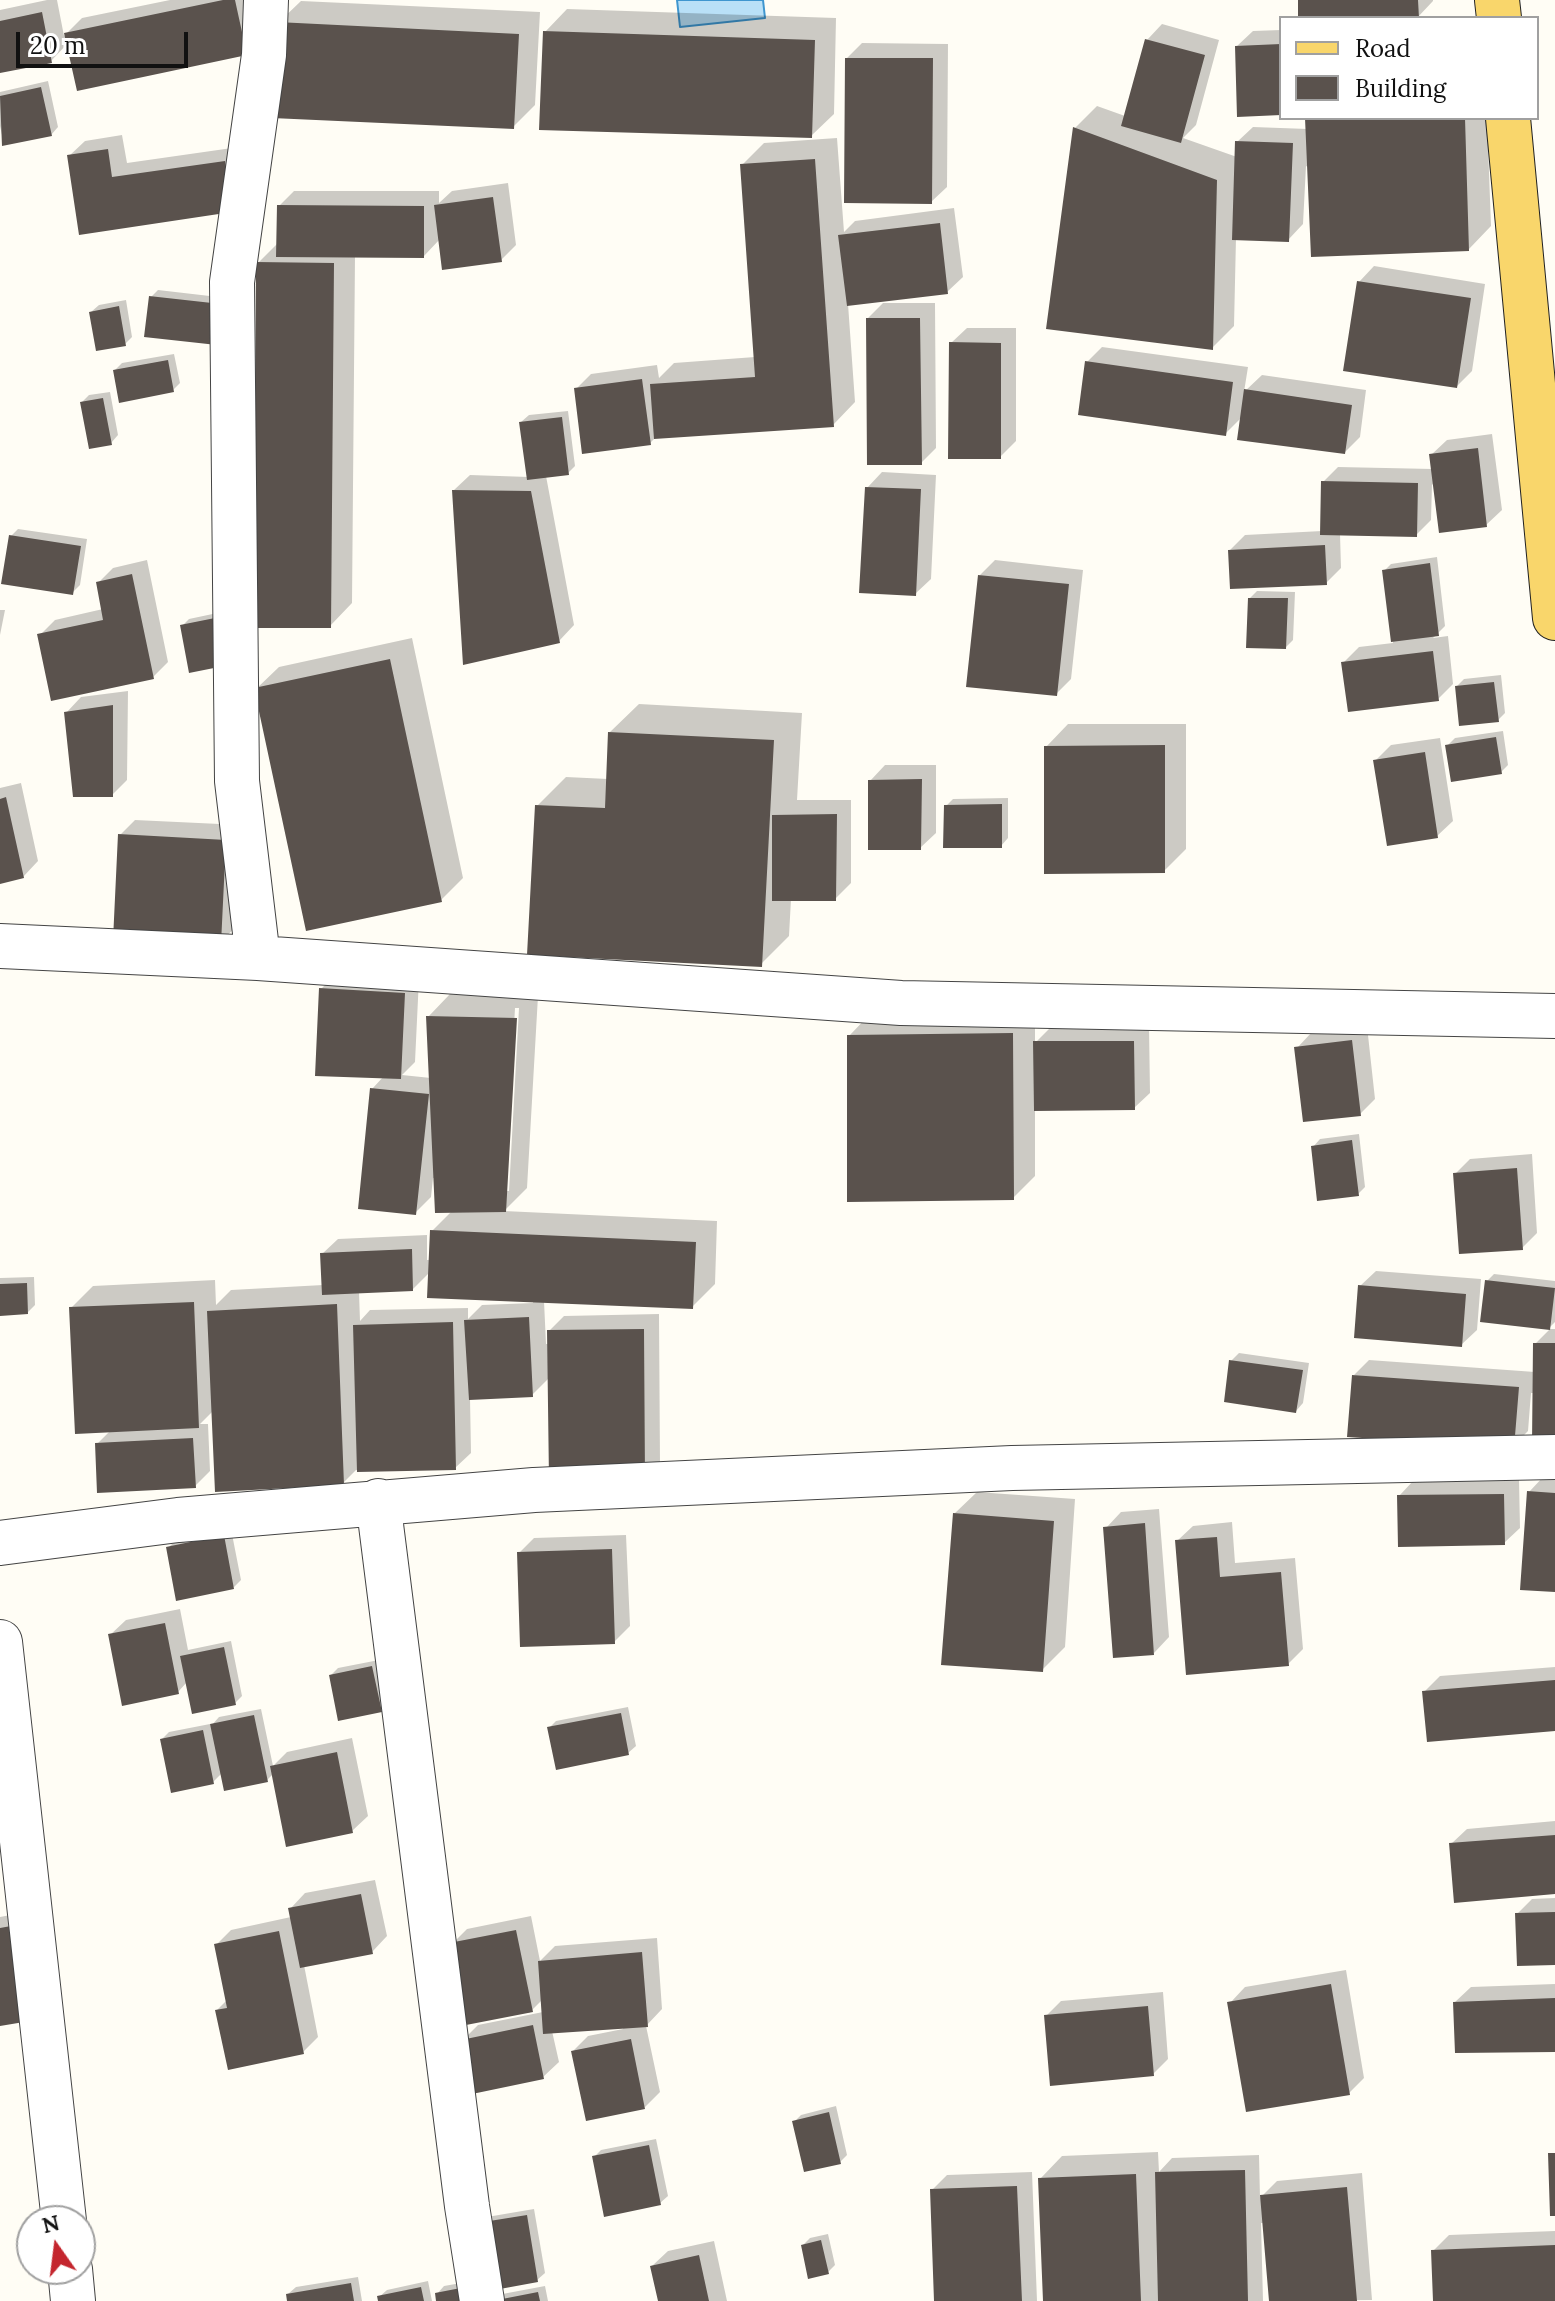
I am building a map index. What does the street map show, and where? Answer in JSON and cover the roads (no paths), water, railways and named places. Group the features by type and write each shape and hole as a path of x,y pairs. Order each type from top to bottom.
{"main road":[{"path":"1508,120 1555,618"}],"street":[{"path":"258,958 237,781 232,282 264,55 266,0"},
{"path":"0,946 258,958 901,1003 1555,1016"},
{"path":"0,1543 178,1520 534,1490 1012,1468 1555,1457"},
{"path":"378,1501 467,2206 482,2301"},
{"path":"0,1642 62,2205"}],"water":[{"path":"677,0 763,0 765,18 680,27"}]}
